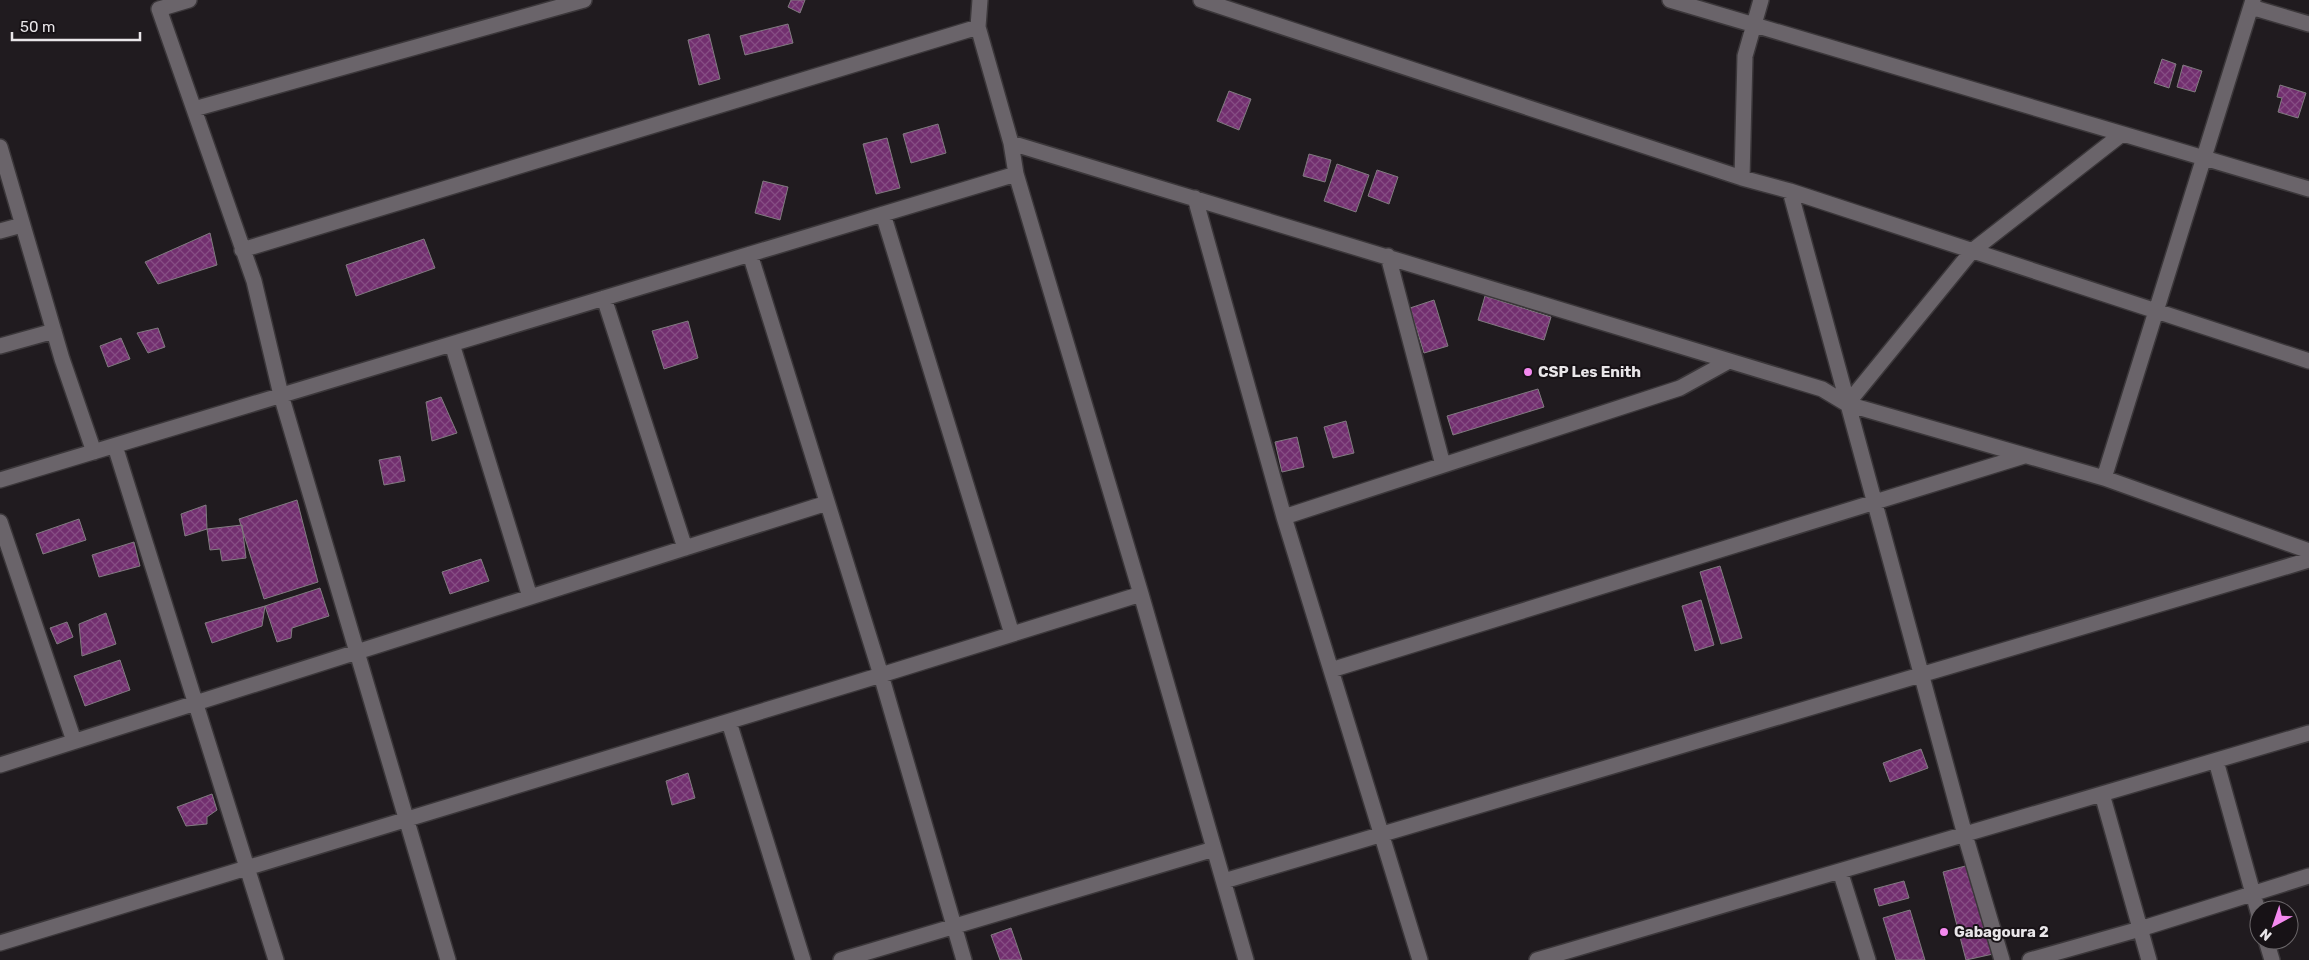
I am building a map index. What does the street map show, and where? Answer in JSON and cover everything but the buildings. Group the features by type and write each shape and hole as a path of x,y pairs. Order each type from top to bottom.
{"street":[{"path":"189,0 159,9 254,281 282,395 448,960"},
{"path":"194,109 584,0"},
{"path":"980,0 978,28 1011,143 1016,174 1141,594 1246,960"},
{"path":"1202,0 1742,178 2309,361"},
{"path":"1670,0 2309,189"},
{"path":"1742,178 1745,56 1761,0"},
{"path":"2104,478 2252,3 2309,24"},
{"path":"242,250 978,28"},
{"path":"1847,404 1972,251 2122,134"},
{"path":"1011,143 1822,389 1847,404 2104,478 2309,551"},
{"path":"0,147 54,331 94,452"},
{"path":"0,480 1016,174"},
{"path":"1790,192 1873,502 2002,960"},
{"path":"1195,198 1284,518 1420,960"},
{"path":"883,214 1012,634"},
{"path":"0,231 22,224"},
{"path":"750,254 881,675 964,960"},
{"path":"1388,256 1443,465"},
{"path":"604,298 685,548"},
{"path":"0,346 54,331"},
{"path":"452,344 530,597"},
{"path":"1284,518 1680,388 1729,361"},
{"path":"115,446 276,960"},
{"path":"1331,670 2024,456"},
{"path":"0,765 827,503"},
{"path":"0,522 74,741"},
{"path":"1224,881 2309,560"},
{"path":"0,943 729,722 1141,594"},
{"path":"729,722 803,960"},
{"path":"1537,960 2309,733"},
{"path":"2216,761 2254,900"},
{"path":"2102,794 2149,960"},
{"path":"841,960 1214,849"},
{"path":"1840,871 1868,960"},
{"path":"2030,960 2140,930 2252,892 2309,876"}],"place":[{"name":"CSP Les Enith","path":"1528,372"},
{"name":"Gabagoura 2","path":"1944,932"}]}
